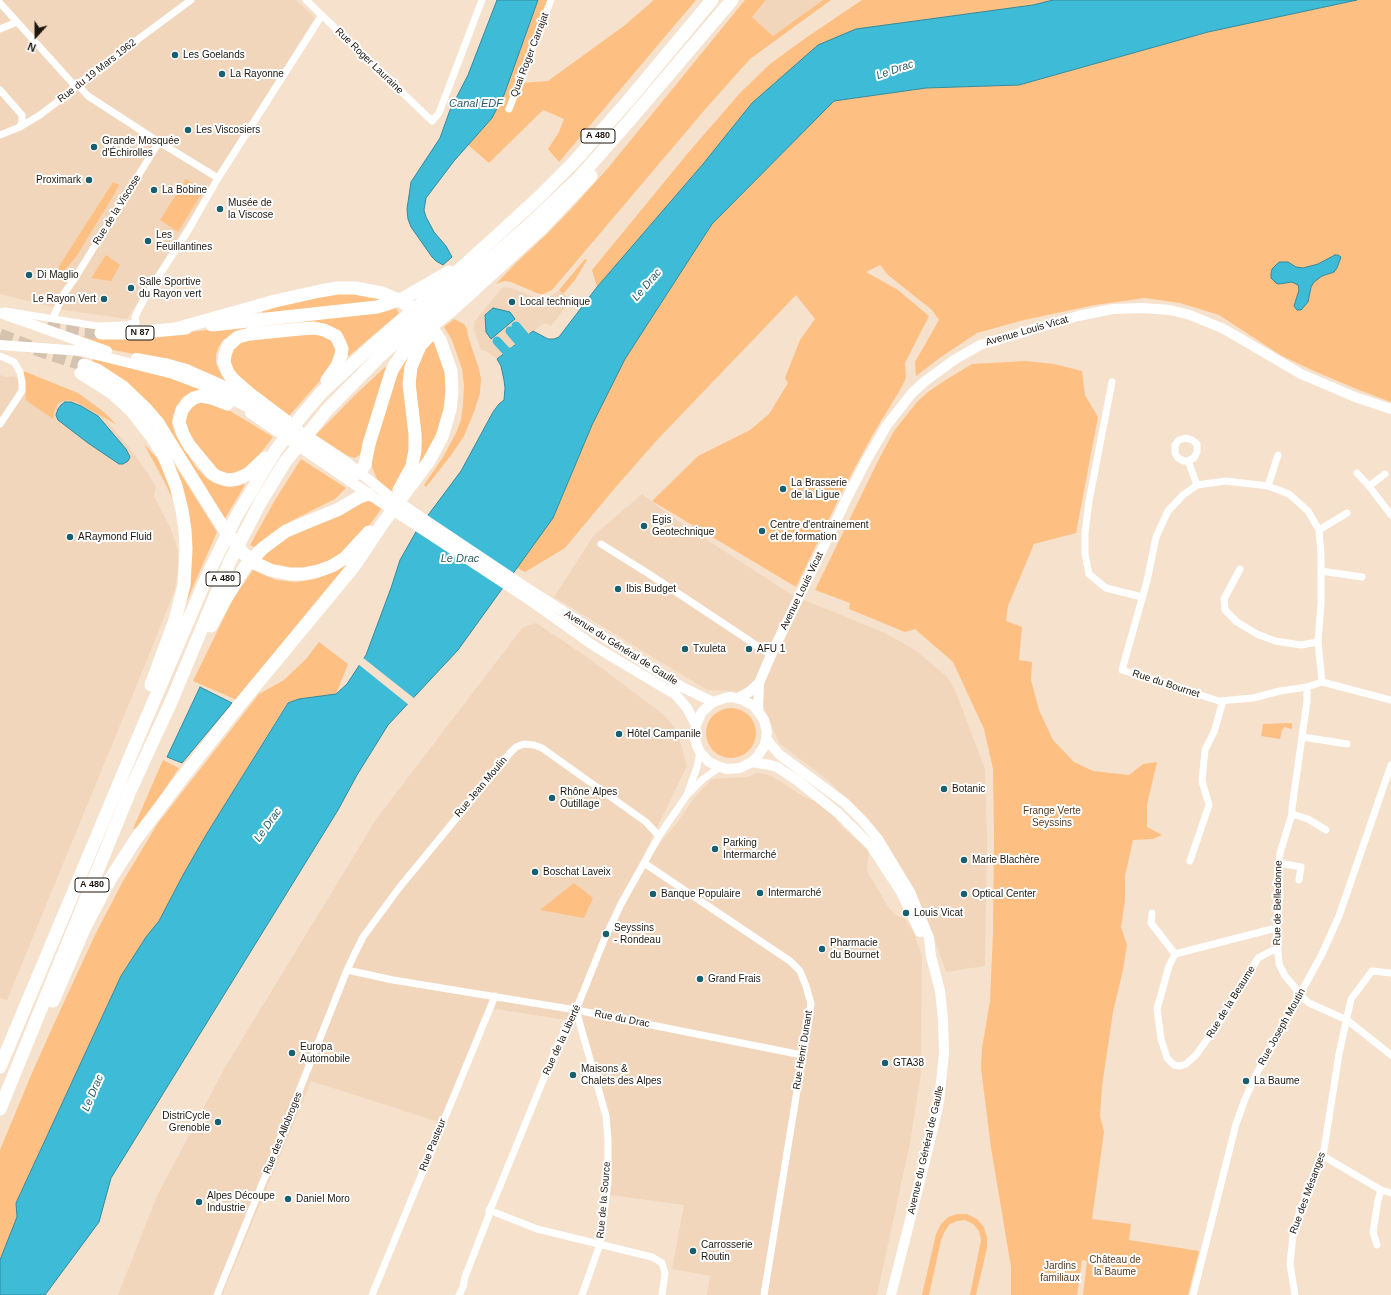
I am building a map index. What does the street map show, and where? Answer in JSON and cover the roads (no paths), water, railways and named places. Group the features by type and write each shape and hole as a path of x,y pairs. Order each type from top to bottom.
{"highway":[{"name":"A 480","path":"0,1109 130,792 171,702 230,561 260,504 285,462 326,410 442,294 471,259 538,198 573,163 628,101 712,0"},
{"path":"179,328 377,307 404,298 442,294 485,273 541,229 588,180 706,40 711,25 732,0"},
{"path":"16,1070 47,1015 85,927 109,881 136,839 241,703 355,565 383,523 433,454 446,427 452,401 451,371 440,340 420,314 407,304 390,295 355,288 320,290 179,328"},
{"name":"A 480","path":"0,1066 140,731 209,572 236,517 276,450 298,419 321,393 372,346 442,294"},
{"path":"321,393 323,384 338,366 341,355 340,344 332,333 319,329 299,329 250,334 238,338 228,346 224,362 228,373 271,418 349,472 356,474 360,472 365,464 374,426 394,366 403,353 418,337 442,294"},
{"path":"140,731 143,707 172,630 181,598 186,564 185,530 182,510 174,480 164,456 152,436 139,419 116,396 96,382 82,369 97,370 123,388 146,409 158,423 213,513 233,542 244,554 257,564 270,570 284,573 303,574 325,569 345,558 357,545 405,481 412,466 415,450 415,434 409,384 410,367 424,340 442,322 442,294"},
{"name":"N 87","path":"101,333 132,333 179,328"},
{"path":"217,391 300,431"},
{"path":"271,418 234,407 206,396 198,397 188,402 182,410 179,418 181,429 189,445 206,468 221,478 233,480 241,478 248,474 266,456 276,450"},
{"path":"171,702 226,598 245,567 256,554 269,542 286,532 339,509 359,497 368,494"}],"main road":[{"name":"Avenue Louis Vicat","path":"759,683 847,498 887,425 912,392 954,360 980,345 1078,316 1114,309 1142,308 1170,310 1190,315 1224,329 1301,374 1355,397 1391,409"},
{"path":"0,312 102,350 186,369 226,387 271,418"},
{"path":"0,345 80,351 173,374 217,391"},
{"path":"300,431 325,456 368,494 385,499"},
{"path":"360,472 385,499 528,593 604,653 676,695 687,708 696,725"},
{"name":"Avenue du Général de Gaulle","path":"528,593 682,687 713,702"},
{"path":"738,698 749,692 759,683"},
{"path":"758,710 759,683"},
{"path":"725,698 738,698 749,702 758,710 764,720 767,732 766,738 762,752 746,766 733,769 720,767 709,762 700,752 695,739 696,725 702,712 713,702 725,698"},
{"name":"Avenue du Général de Gaulle","path":"766,738 780,755 845,803 878,839 910,892 929,938 940,991 943,1019 944,1052 939,1102 891,1295"},
{"name":"Avenue du Général de Gaulle","path":"752,762 777,767 798,781 838,813 871,846 903,897 915,920 922,940 932,956"}],"street":[{"name":"Rue du 19 Mars 1962","path":"0,135 20,127 40,115 66,95 76,85 191,0"},
{"name":"Rue Roger Lauraine","path":"306,0 432,121 439,113 482,0"},
{"name":"Quai Roger Carrajat","path":"510,109 551,0"},
{"path":"0,3 88,96 218,178"},
{"path":"0,312 52,318 97,326 136,323 135,317 144,300 189,229 218,178 322,15"},
{"path":"0,29 17,22"},
{"path":"0,90 22,115 20,127"},
{"name":"Rue de la Viscose","path":"52,318 64,295 159,142"},
{"path":"0,356 14,362 20,372 22,382 22,391 0,424"},
{"path":"1112,382 1089,502 1085,533 1085,554 1089,574 1106,588 1142,597 1156,537 1168,511 1183,495 1196,485 1226,481 1268,486 1289,494 1308,511 1319,530 1321,570 1318,642 1322,682 1391,700"},
{"path":"1268,486 1278,455"},
{"path":"1188,461 1196,485"},
{"path":"1357,473 1370,486 1391,515"},
{"path":"1370,486 1385,474"},
{"path":"1319,530 1347,513"},
{"path":"601,544 771,655"},
{"path":"1240,570 1224,599 1225,610 1237,622 1257,634 1275,641 1301,645 1318,642"},
{"path":"1321,570 1362,577"},
{"name":"Rue du Bournet","path":"1142,597 1122,670 1208,698 1223,701 1253,698 1307,688 1322,682"},
{"name":"Rue de Belledonne","path":"1307,688 1307,701 1292,814 1280,853 1277,880 1280,894 1276,928 1279,964 1285,976 1294,985 1300,995 1309,1003 1347,1020 1391,1055"},
{"path":"1190,861 1209,805 1202,781 1205,750 1214,732 1223,701"},
{"path":"1302,737 1346,744"},
{"name":"Rue Jean Moulin","path":"347,970 363,937 399,888 497,768 516,747 524,744 542,748 646,822 659,836"},
{"name":"Rue de la Liberté","path":"687,795 697,767 700,752"},
{"name":"Rue Joseph Moutin","path":"1193,1295 1240,1112 1258,1071 1322,954 1340,916 1391,765"},
{"name":"Rue de la Liberté","path":"459,1295 489,1215 489,1210 557,1046 576,1010 611,924 659,836 687,795 704,779 720,767"},
{"path":"1292,814 1308,819 1326,830"},
{"name":"Rue Henri Dunant","path":"644,863 795,964 806,986 811,1004 764,1295"},
{"path":"1279,863 1301,867 1299,880"},
{"path":"1152,913 1151,923 1175,954 1276,928"},
{"name":"Rue de la Beaume","path":"1175,954 1169,966 1157,1009 1161,1040 1167,1058 1174,1065 1180,1066 1186,1064 1196,1055 1223,1018 1258,958 1271,951 1277,950"},
{"name":"Rue du Drac","path":"347,970 393,980 576,1010 802,1055"},
{"name":"Rue des Allobroges","path":"217,1295 347,970"},
{"name":"Rue des Mésanges","path":"1295,1295 1290,1264 1292,1235 1300,1210 1323,1156 1339,1054 1351,1000 1372,971 1391,973"},
{"name":"Rue Pasteur","path":"372,1295 495,996"},
{"name":"Rue de la Source","path":"576,1010 606,1116 608,1140 608,1182 600,1244 582,1295"},
{"path":"1323,1156 1381,1190 1391,1193"},
{"path":"1377,1245 1373,1232 1381,1190"},
{"path":"489,1210 538,1229 652,1256 662,1263 665,1273 662,1295"}],"water":[{"name":"Canal EDF","path":"497,0 538,0 504,95 492,118 454,161 426,198 424,210 426,217 434,232 446,246 452,257 443,265 432,257 411,227 407,209 411,182 440,138 450,110 468,75"},
{"name":"Le Drac","path":"1053,0 1357,0 1208,32 1019,85 926,88 834,101 712,224 625,359 592,425 553,518 458,650 388,725 357,775 338,810 111,1178 99,1222 45,1295 0,1295 0,1260 17,1217 16,1203 121,976 146,937 159,921 206,835 288,703 299,699 336,694 347,684 366,655 400,560 417,530 461,471 493,412 504,400 504,380 501,366 497,359 533,331 548,339 559,337 597,287 703,164 752,103 818,45 856,29 1033,5"},
{"path":"1335,255 1341,257 1337,268 1334,272 1322,276 1314,282 1311,287 1308,302 1301,310 1297,310 1294,306 1299,290 1298,285 1292,282 1279,284 1271,278 1272,269 1279,262 1288,262 1296,267 1303,268 1318,264"},
{"path":"493,308 510,312 515,319 491,339 486,332 485,315"},
{"path":"65,402 71,402 81,406 98,416 126,449 130,457 128,461 123,464 119,464 58,420 56,415 58,409"},
{"path":"200,687 232,703 182,763 167,757"}],"waterway":[{"path":"497,341 508,353 520,349 527,339 516,326"},
{"path":"510,331 521,344 520,353"}],"tunnel":[{"path":"47,328 101,333"},
{"path":"0,335 44,352 84,365"}],"place":[{"name":"Les Goelands","path":"175,55"},
{"name":"La Rayonne","path":"222,74"},
{"name":"Les Viscosiers","path":"188,130"},
{"name":"Grande Mosquée d'Échirolles","path":"94,147"},
{"name":"Proximark","path":"89,180"},
{"name":"La Bobine","path":"154,190"},
{"name":"Musée de la Viscose","path":"220,209"},
{"name":"Les Feuillantines","path":"148,241"},
{"name":"Di Maglio","path":"29,275"},
{"name":"Salle Sportive du Rayon vert","path":"131,288"},
{"name":"Le Rayon Vert","path":"104,299"},
{"name":"Local technique","path":"512,302"},
{"name":"La Brasserie de la Ligue","path":"783,489"},
{"name":"Egis Geotechnique","path":"644,526"},
{"name":"Centre d'entrainement et de formation","path":"762,531"},
{"name":"ARaymond Fluid","path":"70,537"},
{"name":"Ibis Budget","path":"618,589"},
{"name":"Txuleta","path":"685,649"},
{"name":"AFU 1","path":"749,649"},
{"name":"Hôtel Campanile","path":"619,734"},
{"name":"Botanic","path":"944,789"},
{"name":"Rhône Alpes Outillage","path":"552,798"},
{"name":"Parking Intermarché","path":"715,849"},
{"name":"Marie Blachère","path":"964,860"},
{"name":"Boschat Laveix","path":"535,872"},
{"name":"Intermarché","path":"760,893"},
{"name":"Banque Populaire","path":"653,894"},
{"name":"Optical Center","path":"964,894"},
{"name":"Louis Vicat","path":"906,913"},
{"name":"Seyssins - Rondeau","path":"606,934"},
{"name":"Pharmacie du Bournet","path":"822,949"},
{"name":"Grand Frais","path":"700,979"},
{"name":"Europa Automobile","path":"292,1053"},
{"name":"GTA38","path":"885,1063"},
{"name":"Maisons & Chalets des Alpes","path":"573,1075"},
{"name":"La Baume","path":"1246,1081"},
{"name":"DistriCycle Grenoble","path":"218,1122"},
{"name":"Daniel Moro","path":"288,1199"},
{"name":"Alpes Découpe Industrie","path":"199,1202"},
{"name":"Carrosserie Routin","path":"693,1251"}],"park label":[{"name":"Frange Verte Seyssins","path":"1052,816"},
{"name":"Château de la Baume","path":"1115,1266"},
{"name":"Jardins familiaux","path":"1060,1272"}]}
